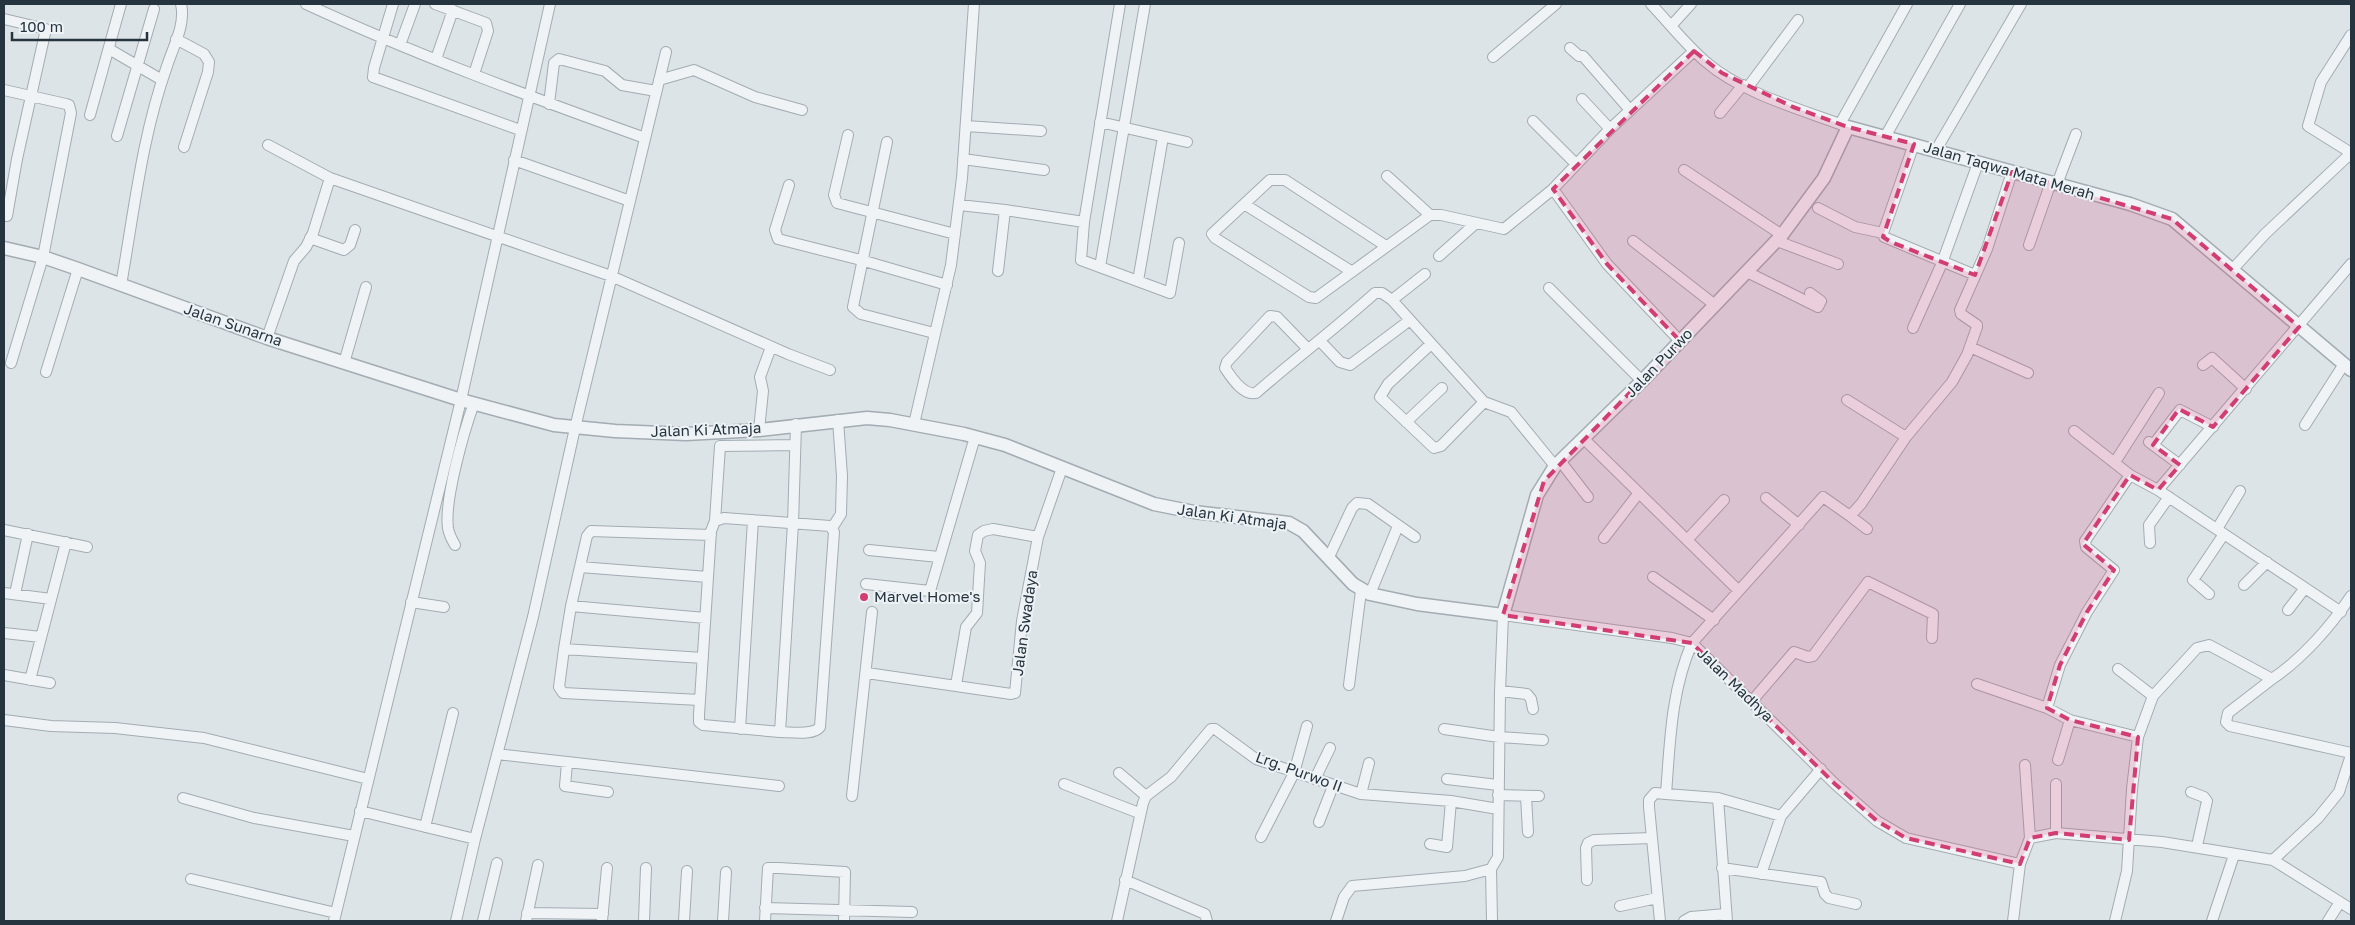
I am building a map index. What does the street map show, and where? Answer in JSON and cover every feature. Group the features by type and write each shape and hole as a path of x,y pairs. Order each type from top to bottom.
{"street":[{"path":"90,115 121,4"},
{"path":"121,285 146,142 162,80 182,22 181,4"},
{"path":"306,4 321,7 400,45 539,100 645,138"},
{"path":"394,4 372,73 375,79 520,130"},
{"path":"400,45 415,4"},
{"path":"435,4 486,24 488,30 474,74"},
{"path":"539,100 550,4"},
{"path":"914,424 947,285 955,234 966,126 974,4"},
{"path":"1120,4 1084,222 1081,260 1170,293 1179,243"},
{"path":"1100,267 1145,4"},
{"path":"1493,57 1556,4"},
{"name":"Jalan Taqwa Mata Merah","path":"1651,4 1694,51 1713,68 1746,86 1793,107 1844,126 2158,212 2172,219 2347,367"},
{"path":"1671,26 1691,4"},
{"path":"1844,126 1908,4"},
{"path":"1885,137 1960,4"},
{"path":"1936,150 2021,4"},
{"path":"117,136 154,9"},
{"path":"436,59 452,10"},
{"path":"4,30 5,19 46,29 7,216 4,215"},
{"path":"1720,112 1746,86 1798,20"},
{"path":"2232,270 2265,234 2350,156 2348,151 2308,126 2321,82 2351,35"},
{"path":"176,39 204,54 209,62 208,72 184,147"},
{"path":"1570,48 1579,56 1584,56 1630,110"},
{"path":"109,49 162,80"},
{"path":"1386,246 1285,180 1270,180 1213,230 1214,238 1312,298 1319,298 1351,271 1430,215 1441,215 1500,230 1507,228 1552,189 1610,129 1694,51"},
{"path":"456,921 475,839 533,617 574,428 666,52"},
{"path":"191,879 335,917 354,836 368,812 368,779 467,402 502,240 520,130 539,100 554,63 559,58 605,71 622,85 656,91"},
{"path":"659,80 694,70 755,97 802,110"},
{"path":"4,90 69,105 71,113 43,257 11,363"},
{"path":"1582,99 1610,129"},
{"path":"1533,121 1576,164"},
{"path":"1100,122 1187,142"},
{"path":"966,126 1042,131"},
{"name":"Jalan Purwo","path":"1503,615 1537,494 1558,464 1642,381 1779,238 1824,178 1844,126"},
{"path":"2028,245 2076,134"},
{"path":"848,136 834,198 840,204 955,234"},
{"path":"1138,281 1163,137"},
{"path":"888,142 874,212 853,298 854,310 865,315 934,334"},
{"path":"1914,144 1884,238 1975,275"},
{"path":"268,145 330,178 502,240 611,276 771,347 830,370"},
{"path":"963,159 1044,170"},
{"path":"516,161 530,164 630,201"},
{"path":"1913,328 1942,262 1978,163"},
{"path":"1684,170 1779,238 1838,264"},
{"path":"1850,516 1861,504 1906,437 1952,382 1970,347 1977,325 1961,314 1960,310 1987,249 2012,172"},
{"path":"1387,176 1430,215"},
{"path":"267,338 294,261 310,238 330,178"},
{"path":"789,185 775,230 778,239 861,260 947,285"},
{"path":"1552,189 1607,264 1680,341"},
{"path":"1244,204 1351,271"},
{"path":"959,205 1084,222"},
{"path":"1818,208 1855,227 1884,234"},
{"path":"998,271 1005,210"},
{"path":"1439,256 1475,224"},
{"path":"310,238 344,250 350,245 355,230"},
{"path":"1633,241 1715,305"},
{"name":"Jalan Sunarna","path":"4,248 43,257 267,338 467,402"},
{"path":"2158,490 2351,264"},
{"path":"46,372 78,269"},
{"path":"1747,272 1817,308 1821,301 1810,293"},
{"path":"1392,300 1425,274"},
{"path":"344,363 366,287"},
{"path":"1549,288 1642,381"},
{"path":"1307,348 1277,317 1270,316 1227,362 1225,368 1245,392 1253,394 1307,348 1320,341 1375,293 1382,293 1392,300 1484,402 1511,412 1588,497"},
{"path":"1320,341 1340,362 1350,365 1410,320"},
{"path":"1431,344 1380,395 1432,448 1439,448 1484,402"},
{"path":"759,430 763,391 760,377 771,347"},
{"path":"1970,347 2028,373"},
{"path":"2203,365 2212,358 2246,388"},
{"path":"2305,425 2347,367"},
{"path":"1406,422 1442,388"},
{"path":"2115,462 2159,393"},
{"path":"1847,400 1906,437"},
{"path":"455,546 449,533 448,511 467,402"},
{"name":"Jalan Ki Atmaja","path":"467,402 574,428 686,434 759,430 796,424 867,418 914,424 975,436 1005,445 1154,504 1202,513 1289,523 1303,531 1365,592"},
{"path":"2180,465 2151,444 2180,410 2213,427"},
{"path":"796,446 720,446 715,521 711,535 700,724 780,732 810,732 816,731 820,727 832,528 841,514 838,420"},
{"path":"780,732 793,524 796,424"},
{"path":"2074,431 2130,475 2169,497 2341,612"},
{"path":"866,584 930,590 975,436"},
{"path":"1584,439 1738,590"},
{"name":"Jalan Swadaya","path":"867,673 1011,694 1016,690 1022,621 1038,537 1062,468"},
{"path":"2047,708 2060,665 2087,612 2114,570 2086,547 2085,541 2130,475"},
{"path":"2209,594 2193,580 2221,532 2240,492"},
{"path":"1604,538 1638,494"},
{"path":"1666,794 1674,699 1681,668 1692,643 1823,497 1867,529"},
{"path":"2150,543 2149,525 2169,497"},
{"path":"1766,498 1799,524"},
{"path":"1687,540 1724,500"},
{"path":"1328,557 1352,508 1357,503 1368,504 1415,536"},
{"path":"715,521 724,518 827,525 832,528"},
{"path":"740,729 753,520"},
{"path":"1349,685 1365,592 1398,526"},
{"path":"956,685 966,627 977,614 980,563 975,551 978,535 993,529 1038,537"},
{"path":"4,530 87,547"},
{"path":"700,700 563,693 559,687 571,606 587,536 593,530 711,535"},
{"path":"15,594 28,534"},
{"path":"30,680 66,542"},
{"path":"869,550 940,557"},
{"path":"2244,585 2267,562"},
{"path":"580,567 708,578"},
{"path":"1653,577 1714,620"},
{"path":"1752,701 1794,652 1808,657 1814,656 1868,582 1933,614 1932,638"},
{"path":"2288,610 2305,588"},
{"path":"1365,592 1417,604 1503,615 1498,857 1491,870 1492,921"},
{"path":"4,593 51,599"},
{"path":"2273,860 2318,818 2338,792 2351,754 2230,726 2226,722 2228,713 2288,669 2341,612 2351,596"},
{"path":"414,602 444,607"},
{"path":"571,606 706,618"},
{"path":"852,796 867,673 872,612"},
{"name":"Jalan Madhya","path":"1503,615 1672,638 1692,643 1821,769 1877,820 1902,835 2020,864"},
{"path":"4,633 41,637"},
{"path":"2115,921 2127,871 2138,736 2153,696 2197,648 2203,645 2209,645 2272,679"},
{"path":"564,649 703,658"},
{"path":"2118,669 2153,696"},
{"path":"4,675 50,683"},
{"path":"1977,684 2047,708 2070,720 2138,736"},
{"path":"1500,691 1527,694 1531,699 1533,708"},
{"path":"425,827 453,714"},
{"path":"4,720 51,726 115,728 204,738 368,779"},
{"path":"2058,760 2070,720"},
{"path":"1262,837 1294,773 1307,726"},
{"name":"Lrg. Purwo II","path":"1146,796 1171,777 1208,730 1212,728 1256,759 1361,794 1451,801 1498,808"},
{"path":"1444,729 1499,737 1543,740"},
{"path":"1315,779 1330,748"},
{"path":"497,754 779,786"},
{"path":"567,763 565,786 608,792"},
{"path":"1361,794 1369,763"},
{"path":"2013,921 2020,864 2030,838 2025,765"},
{"path":"1761,874 1781,816 1821,769"},
{"path":"1116,921 1139,813 1146,796 1119,773"},
{"path":"1447,779 1526,796 1539,796"},
{"path":"1064,784 1139,813"},
{"path":"2056,784 2056,833"},
{"path":"1319,822 1333,786"},
{"path":"2191,792 2204,797 2206,801 2197,846"},
{"path":"1660,921 1650,800 1656,793 1718,798 1781,816"},
{"path":"1526,796 1528,832"},
{"path":"183,798 254,818 354,836"},
{"path":"1684,921 1691,917 1727,918 1718,798"},
{"path":"1430,844 1447,847 1451,801"},
{"path":"368,812 475,839"},
{"path":"2030,838 2056,833 2197,846 2234,856 2273,860 2351,909"},
{"path":"1588,880 1586,848 1588,843 1594,840 1652,838"},
{"path":"2212,921 2234,856"},
{"path":"483,921 497,863"},
{"path":"538,865 527,917 603,917 607,868"},
{"path":"644,921 646,868"},
{"path":"765,921 768,868 845,872 844,921"},
{"path":"1722,868 1821,882 1825,894 1829,898 1856,904"},
{"path":"684,921 687,870"},
{"path":"1336,921 1344,897 1352,886 1465,876 1491,870"},
{"path":"723,921 726,872"},
{"path":"1125,880 1205,914 1207,921"},
{"path":"1620,906 1657,898"},
{"path":"2328,921 2340,902"},
{"path":"766,908 912,912"}],"highlighted area":[{"path":"1694,51 1722,73 1793,107 1848,127 1914,144 1883,237 1891,242 1975,275 2012,172 2172,219 2299,327 2213,427 2179,409 2153,445 2180,465 2158,490 2130,475 2083,544 2114,570 2087,612 2060,665 2047,708 2070,720 2138,737 2129,840 2056,833 2030,838 2020,864 1906,838 1877,821 1835,784 1692,643 1503,615 1544,481 1680,341 1607,264 1553,189"}],"place":[{"name":"Marvel Home's","path":"864,597"}]}
